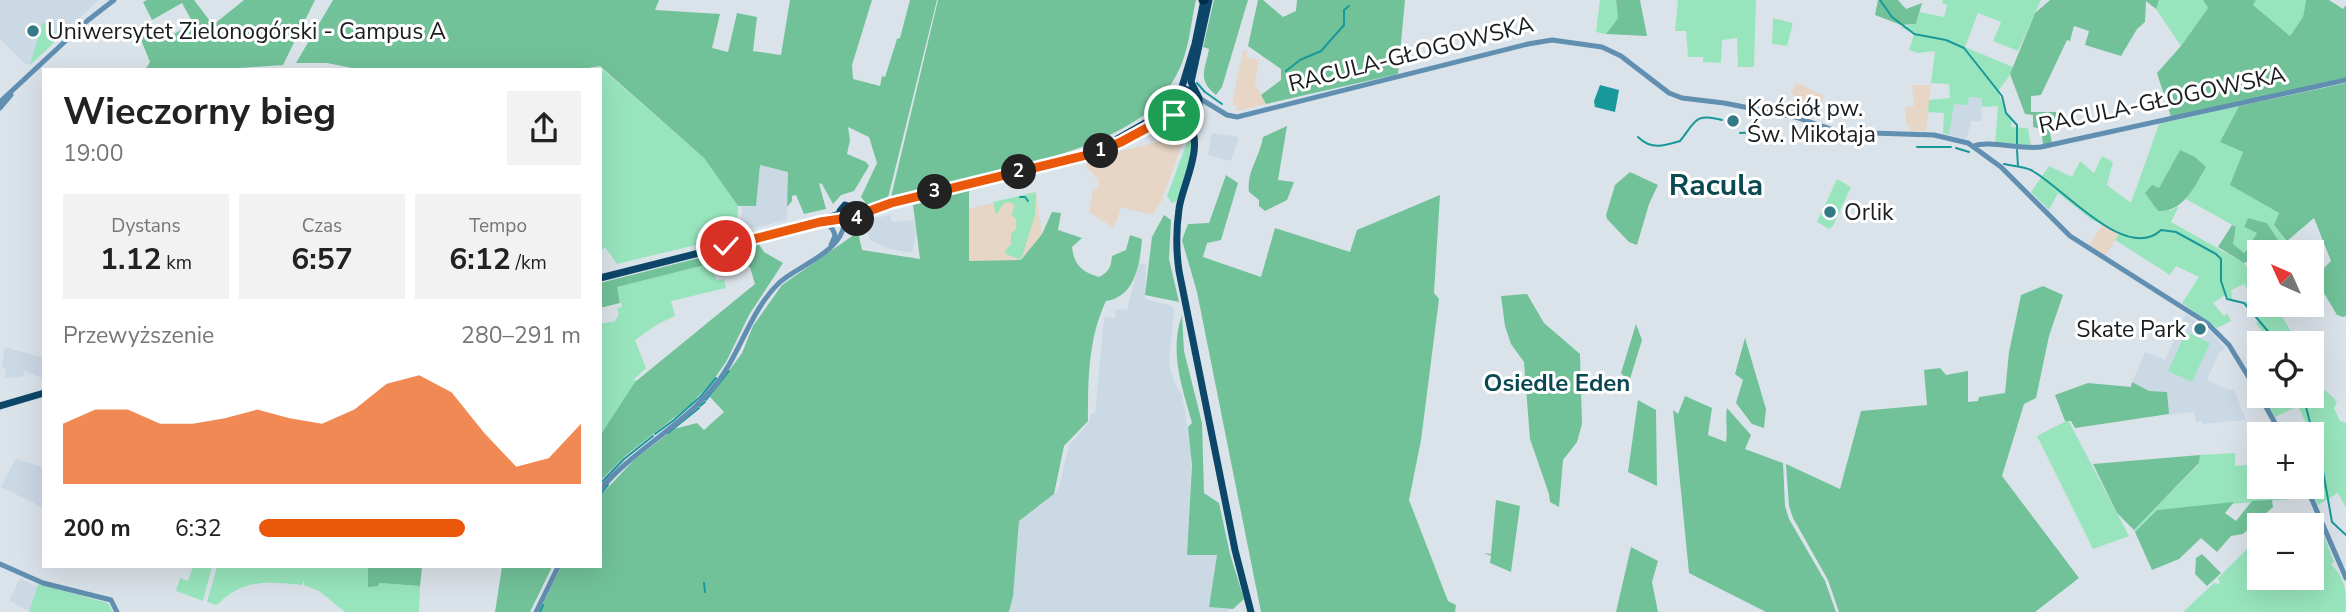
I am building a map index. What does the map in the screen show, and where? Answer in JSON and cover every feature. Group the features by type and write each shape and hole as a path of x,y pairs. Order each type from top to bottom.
{"main road":[{"path":"1003,175 1113,141 1164,112 1173,95 1181,90 1205,0"},
{"path":"1178,226 1197,154 1197,95 1192,87 1192,77 1205,0"},
{"path":"1181,90 1197,95"},
{"path":"1170,104 1176,116"},
{"path":"1184,119 1196,114"},
{"path":"602,277 820,222 844,220 857,212 1100,151 1169,116 1184,119 1191,127 1194,149 1179,206 1179,271 1235,550 1251,612"},
{"path":"844,220 845,205 857,212"},
{"path":"0,406 42,394"}],"street":[{"path":"0,102 87,21 114,0"},
{"name":"RACULA-GŁOGOWSKA","path":"1197,95 1227,115 1237,117 1518,46 1557,40 1607,48 1678,97 1795,117 1833,131 1939,136 1976,148 1985,145 2041,147 2346,80"},
{"path":"0,108 16,86"},
{"name":"RACULA-GŁOGOWSKA","path":"1196,114 1206,106 1217,108"},
{"path":"1976,148 2001,167 2070,236 2207,323 2229,345 2247,374"},
{"path":"602,488 623,465 686,416 708,394 733,359 765,298 782,281 838,240 844,220"},
{"path":"810,225 825,224 834,232 833,242 818,255"},
{"path":"2312,499 2346,578"},
{"path":"0,564 43,583 111,600 117,612"},
{"path":"536,612 558,568"}],"shaded area":[{"name":"Uniwersytet Zielonogórski - Campus A","path":"0,0 99,0 30,64 25,64 0,39"},
{"path":"1243,50 1247,51 1246,57 1259,60 1255,84 1266,104 1237,111 1236,105 1232,105"},
{"path":"1796,82 1824,96 1811,122 1787,114 1795,96 1791,94"},
{"path":"1912,85 1931,85 1926,131 1910,131 1910,126 1907,126 1905,107 1914,106"},
{"path":"1969,96 1983,98 1981,121 1971,121 1967,139 1949,135 1954,103 1968,105"},
{"path":"1212,133 1239,137 1231,161 1208,155"},
{"path":"1179,136 1183,142 1161,202 1152,215 1121,207 1114,228 1089,212 1093,190 1098,189 1098,179 1086,167 1087,160"},
{"path":"759,165 788,172 787,220 741,231 742,207 756,206"},
{"path":"1036,192 1042,234 1021,260 968,261 969,209"},
{"path":"890,215 892,222 914,220 916,235 912,253 889,249 870,240 868,234 871,219"},
{"path":"2104,223 2120,232 2105,256 2088,246"},
{"path":"1139,263 1146,264 1145,299 1169,305 1174,309 1169,364 1174,382 1182,395 1192,452 1187,555 1217,555 1209,606 1228,609 1228,612 1010,612 1019,521 1058,491 1069,445 1089,422 1091,414 1095,414 1104,317 1115,318 1116,309 1127,310"},
{"path":"2186,314 2212,333 2225,348 2219,353 2207,380 2229,390 2234,389 2246,420 2202,424 2201,421 2196,422 2194,412 2169,415 2166,392 2149,391 2132,382 2145,352 2165,360"},
{"path":"5,347 42,357 42,378 25,371 22,377 5,378 6,371 2,365"},
{"path":"16,458 42,467 42,507 1,487"},
{"path":"20,578 37,587 29,611 9,601"}],"green space":[{"path":"194,0 213,25 244,0 315,0 283,65 239,68 146,68 150,62 139,35 167,38 193,23 182,3 152,20 143,2"},
{"path":"333,0 659,0 655,10 720,14 712,48 728,52 737,13 757,17 753,51 781,55 790,0 872,0 852,65 853,79 880,86 897,39 900,38 910,0 937,0 888,198 868,206 861,197 877,163 869,137 848,127 850,140 847,154 869,166 854,191 841,195 833,204 819,183 826,209 804,214 796,195 792,196 787,207 788,172 760,165 756,206 738,206 704,158 600,66 352,68 327,63 296,63"},
{"path":"938,0 1196,0 1185,55 1164,95 1149,111 1092,143 1060,155 891,197"},
{"path":"1214,0 1248,0 1222,87 1216,95 1204,79 1209,49 1203,47"},
{"path":"1258,0 1263,0 1283,17 1296,11 1297,0 1405,0 1398,74 1266,104 1261,95 1281,80 1281,69 1248,46"},
{"path":"1600,0 1616,0 1618,18 1606,34 1596,32"},
{"path":"1616,0 1640,0 1647,36 1606,34 1618,18"},
{"path":"1678,0 1756,0 1754,67 1738,67 1737,38 1722,40 1721,63 1703,62 1703,57 1688,57 1686,31 1675,31"},
{"path":"1878,0 1898,0 1906,9 1922,3 1916,24 1901,25 1875,15"},
{"path":"1943,0 2041,0 2018,51 1993,41 2001,22 1978,13 1965,47 2013,67 1998,91 2006,113 2012,118 2011,127 2028,128 2031,147 1995,144 1998,106 1982,107 1982,98 1969,97 1968,105 1954,104 1949,135 1943,133 1944,113 1928,112 1929,100 1950,98 1949,84 1931,83 1935,51 1918,53 1909,50 1914,34 1901,27 1916,24 1920,12 1944,17 1947,5 1942,3"},
{"path":"2050,0 2159,0 2156,9 2146,1 2145,22 2137,29 2121,56 2085,45 2089,31 2074,26 2070,41 2067,40 2041,95 2031,96 2031,112 2058,112 2058,121 2048,123 2052,143 2043,145 2041,129 2033,127 2033,115 2025,114 2010,74 2035,13"},
{"path":"2159,0 2203,0 2208,8 2181,46 2156,9"},
{"path":"2203,0 2256,0 2253,5 2290,36 2303,17 2306,0 2329,0 2343,9 2346,5 2346,79 2171,117 2157,73 2181,46 2208,8"},
{"path":"2256,0 2306,0 2303,17 2290,36 2253,5"},
{"path":"1773,18 1793,23 1787,46 1772,44"},
{"path":"42,23 50,26 53,36 59,27 74,24 30,65"},
{"path":"602,69 704,158 738,206 737,235 617,264 605,247 602,250"},
{"path":"2346,83 2346,316 2337,315 2324,293 2324,268 2331,261 2314,218 2286,240 2274,225 2279,213 2230,185 2243,152 2220,142 2239,106"},
{"path":"2239,106 2220,142 2243,152 2231,185 2279,213 2274,225 2286,240 2278,240 2267,223 2248,218 2244,227 2257,233 2252,240 2247,240 2247,247 2243,253 2233,244 2236,227 2186,199 2205,167 2180,150 2159,188 2170,211 2179,206 2171,222 2247,267 2247,289 2244,284 2231,290 2233,302 2225,295 2213,303 2224,316 2227,313 2231,321 2217,328 2182,303 2199,277 2176,266 2170,275 2115,240 2120,232 2092,220 2058,193 2049,210 2031,192 2049,166 2072,177 2080,161 2094,173 2102,156 2113,162 2107,185 2131,203 2159,124"},
{"path":"1287,126 1278,180 1294,182 1287,200 1265,211 1259,206 1259,200 1249,192 1249,178 1263,137"},
{"path":"1180,128 1190,128 1192,156 1179,200 1172,203 1167,196 1188,140 1186,132"},
{"path":"2180,150 2195,157 2206,167 2181,203 2158,211 2145,193 2152,185 2159,188"},
{"path":"1630,172 1658,185 1649,204 1637,245 1629,242 1606,215 1615,185"},
{"path":"1226,175 1238,183 1221,240 1207,243 1203,257 1261,277 1275,228 1350,252 1357,230 1440,195 1434,293 1439,299 1421,440 1409,500 1448,601 1456,605 1455,612 1261,612 1197,292 1182,240 1188,224 1209,223"},
{"path":"1837,179 1851,187 1833,226 1829,229 1817,222"},
{"path":"969,190 969,261 1021,260 1042,234 1052,212 1061,213 1058,230 1082,238 1072,247 1077,263 1088,273 1099,277 1109,269 1112,256 1126,250 1130,235 1142,239 1140,259 1130,286 1116,298 1106,301 1100,315 1092,345 1088,421 1064,446 1054,494 1019,521 1013,596 1009,612 539,612 561,568 602,568 602,494 635,459 674,429 697,423 704,430 724,412 710,397 742,353 753,326 782,285 858,232 862,250 920,259 913,205"},
{"path":"1036,192 1035,215 1021,260 1006,254 1005,251 1011,244 1011,234 1016,229 1016,219 1011,215 1015,206 1010,202 1004,203 996,215 993,202"},
{"path":"1164,215 1171,220 1169,259 1179,302 1145,295 1152,237"},
{"path":"2248,218 2267,223 2278,240 2252,240 2257,233 2244,227"},
{"path":"2232,225 2236,227 2233,244 2244,253 2247,248 2247,262 2244,263 2218,247"},
{"path":"758,243 764,252 783,263 749,315 726,362 712,382 689,406 625,456 602,479 602,433 635,382 755,284 750,267 713,263 617,287 620,303 602,308 602,282"},
{"path":"713,263 716,280 724,279 726,288 671,301 675,316 635,340 646,368 633,380 654,385 602,439 602,324 615,321 619,314 617,308 622,307 616,287"},
{"path":"2043,286 2063,295 2049,336 2036,398 2024,404 2002,476 2079,578 2035,612 1839,612 1828,580 1793,518 1789,506 1786,464 1840,489 1861,411 1927,405 1924,370 1940,368 1946,375 1968,371 1968,402 1978,401 1979,397 2005,393 2009,352 2021,295"},
{"path":"1527,294 1544,323 1580,354 1582,424 1577,442 1563,460 1559,507 1550,502 1530,439 1524,362 1511,344 1505,326 1501,296"},
{"path":"1182,315 1184,351 1202,423 1204,493 1219,503 1230,554 1244,599 1233,609 1209,607 1217,555 1187,555 1192,465 1188,427 1192,423 1178,369 1177,342"},
{"path":"2256,317 2283,317 2290,331 2262,331 2256,323 2259,321"},
{"path":"1636,324 1642,340 1629,382 1621,373"},
{"path":"2186,332 2210,343 2192,382 2168,371"},
{"path":"1745,338 1766,409 1764,428 1752,424 1736,403 1743,380 1735,374"},
{"path":"2132,382 2149,391 2167,392 2169,414 2075,428 2071,421 2065,421 2055,395 2088,383 2131,387"},
{"path":"2324,389 2337,402 2334,408 2340,421 2346,423 2346,508 2338,493 2318,505 2315,499 2324,499 2324,422 2306,422 2299,408 2324,408"},
{"path":"1685,396 1712,408 1708,435 1726,442 1727,408 1751,435 1745,449 1783,463 1785,506 1789,519 1825,581 1836,612 1766,612 1689,573 1673,410 1678,414"},
{"path":"1638,400 1656,410 1657,486 1628,472"},
{"path":"2269,408 2294,408 2275,417"},
{"path":"2068,420 2129,536 2093,549 2037,436"},
{"path":"2235,453 2235,466 2247,465 2247,499 2292,499 2157,510 2135,532 2199,464 2200,455"},
{"path":"2200,455 2199,463 2134,530 2117,513 2093,464"},
{"path":"1496,500 1520,506 1511,572 1490,563 1491,556 1484,553 1491,554"},
{"path":"2272,500 2273,507 2266,513 2247,513 2247,530 2231,536 2217,552 2201,538 2179,559 2152,570 2135,532 2157,510 2234,502 2225,513 2236,521 2252,501"},
{"path":"2324,536 2334,562 2331,564 2344,585 2346,612 2183,612 2214,583 2220,584 2218,578 2247,549 2247,590 2324,590"},
{"path":"1631,547 1658,561 1652,582 1658,612 1616,612"},
{"path":"2202,554 2221,573 2207,586 2195,574 2196,558"},
{"path":"193,568 212,568 203,601 176,591 180,578 188,581"},
{"path":"217,568 368,568 368,587 379,583 420,586 419,612 345,612 319,591 304,585 304,580 302,585 267,583 246,586 236,590 217,605 207,602"},
{"path":"368,568 422,568 420,586 379,583 378,586 368,587"},
{"path":"502,568 552,568 530,612 495,612"},
{"path":"38,584 108,603 113,612 29,612"}],"water":[{"path":"1600,85 1619,90 1615,112 1595,107 1594,101"}],"waterway":[{"path":"1880,0 1892,17 1913,33"},
{"path":"1286,71 1300,60 1321,51 1344,25 1344,10 1349,6"},
{"path":"1914,34 1946,40 1964,48 2002,96 2006,113 2017,125 2017,144"},
{"path":"1197,83 1222,104"},
{"path":"1638,137 1648,144 1669,144 1680,141 1700,118 1722,120"},
{"path":"1740,133 1758,132"},
{"path":"1769,132 1773,133"},
{"path":"1776,134 1780,135"},
{"path":"1917,147 1951,147"},
{"path":"1956,148 1969,152"},
{"path":"2017,150 2018,166"},
{"path":"2004,164 2031,170 2112,230 2130,237 2147,238 2161,230 2176,232 2216,254 2221,259 2221,281 2227,299 2244,303 2268,331"},
{"path":"1020,197 1025,197 1028,201"},
{"path":"706,400 729,371"},
{"path":"701,396 716,378"},
{"path":"675,419 700,397"},
{"path":"700,406 705,402"},
{"path":"668,433 699,408"},
{"path":"2306,408 2323,471 2332,522 2346,535"},
{"path":"655,434 674,420"},
{"path":"602,482 624,459 653,436"},
{"path":"602,492 608,485"},
{"path":"704,583 705,592"},
{"path":"540,612 543,605"}],"place":[{"name":"Uniwersytet Zielonogórski - Campus A","path":"33,31"},
{"name":"Kościół pw. Św. Mikołaja","path":"1733,121"},
{"name":"Orlik","path":"1830,212"},
{"name":"Skate Park","path":"2200,329"}],"district":[{"name":"Racula","path":"1716,185"},
{"name":"Osiedle Eden","path":"1557,383"}],"route":[{"path":"726,246 820,222 841,219 844,223 850,223 856,220 858,215 891,203 1091,154 1121,142 1169,116 1176,116 1174,115"}]}
